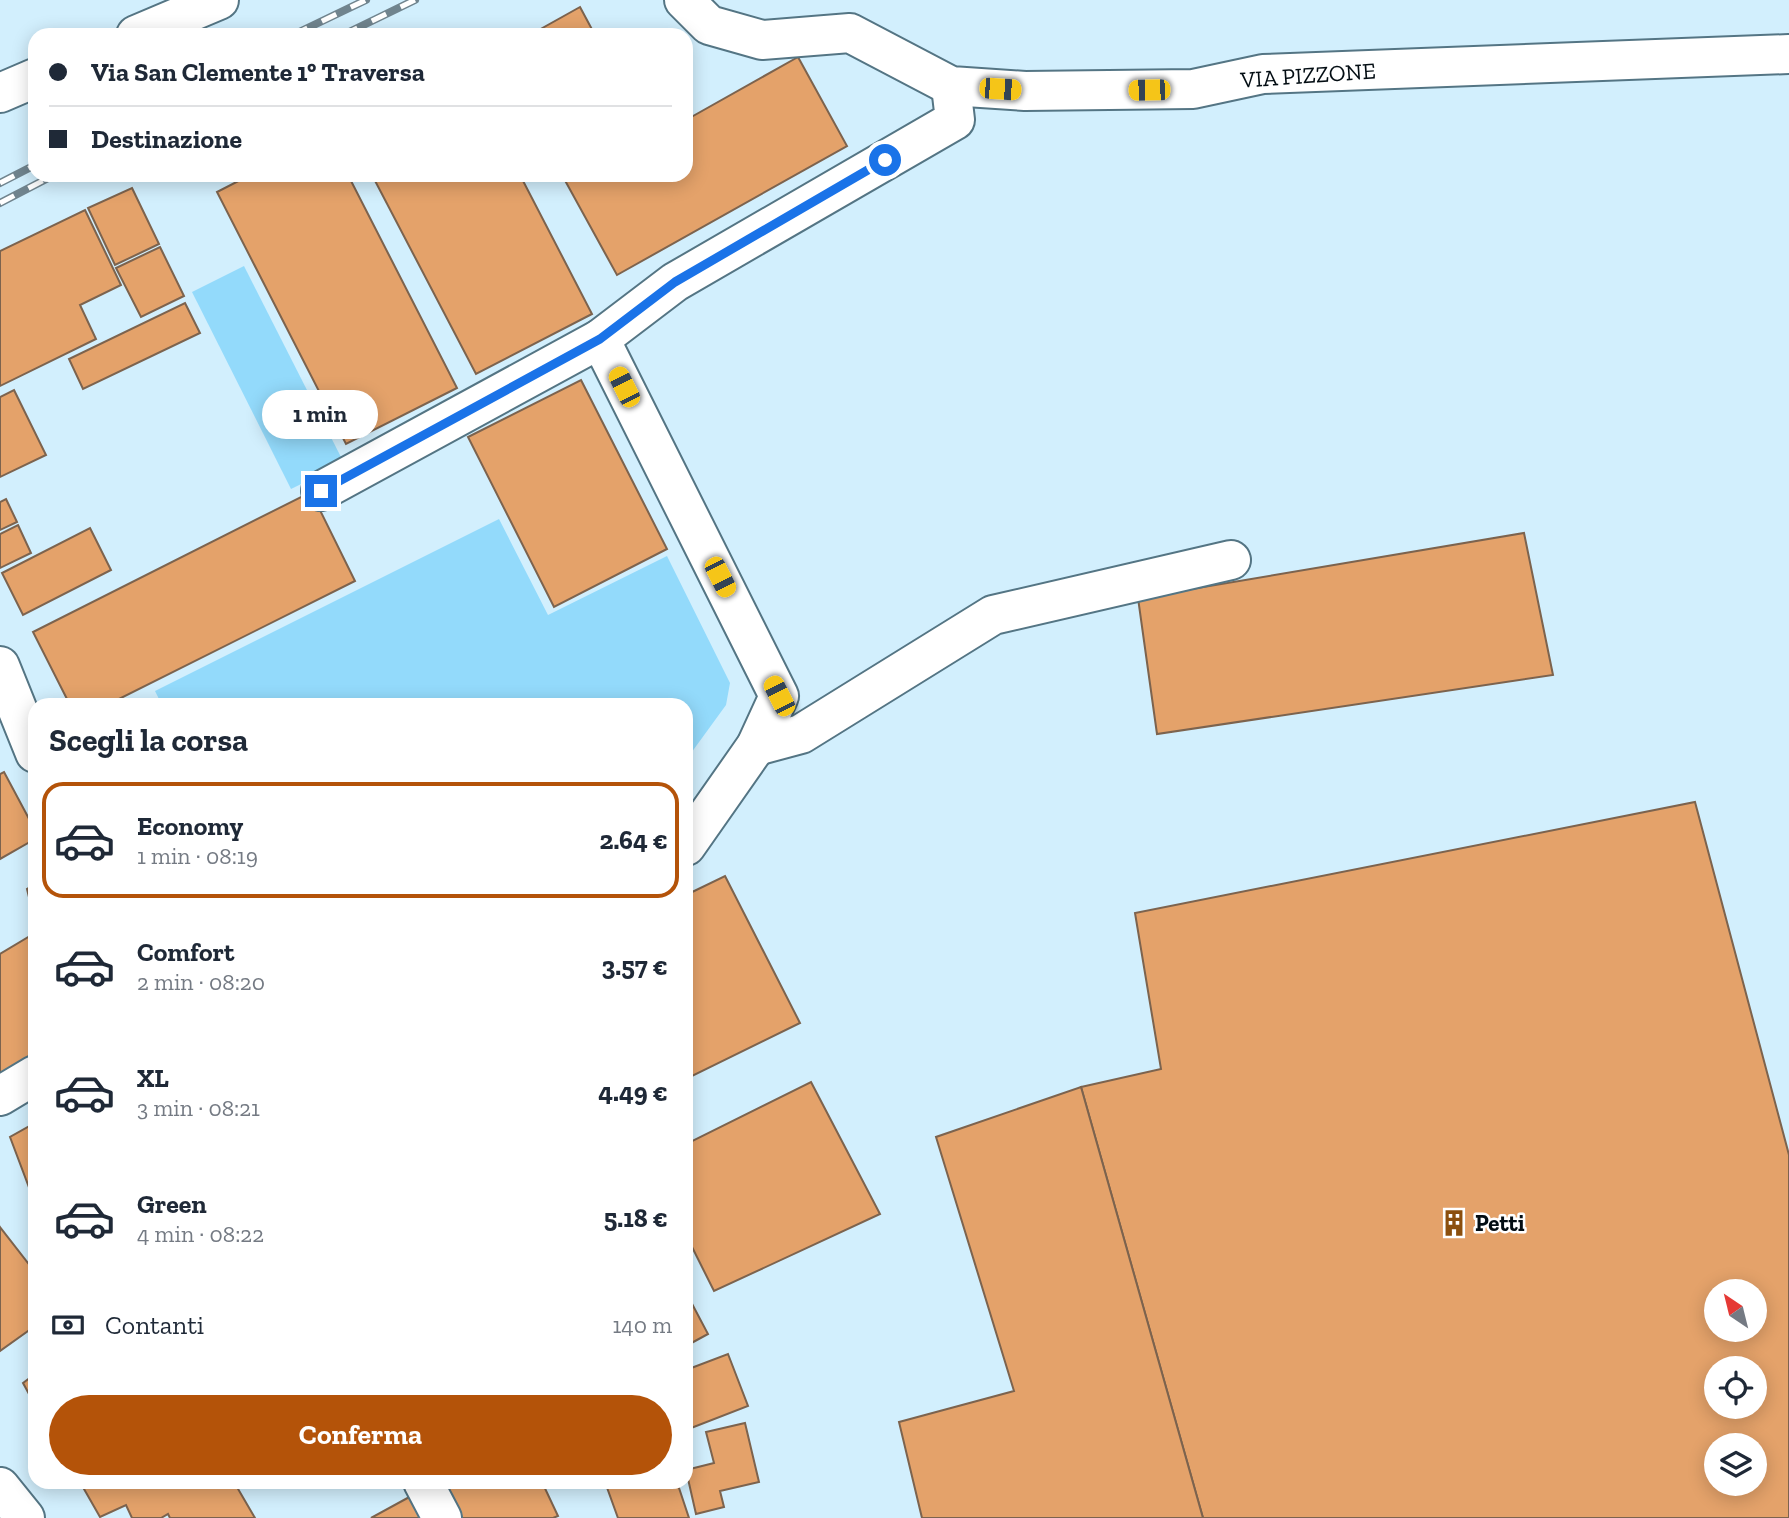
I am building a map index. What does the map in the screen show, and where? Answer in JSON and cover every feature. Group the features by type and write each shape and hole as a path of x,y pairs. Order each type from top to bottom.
{"street":[{"path":"153,28 219,0"},
{"name":"VIA PIZZONE","path":"684,0 709,25 762,40 850,33 951,86 1024,91 1193,89 1263,74 1789,54"},
{"path":"0,93 28,81"},
{"path":"321,491 600,339 675,282 955,120 951,86"},
{"path":"600,339 779,696 756,746 693,836"},
{"path":"756,746 801,734 993,615 1231,560"},
{"path":"0,666 28,736"},
{"path":"0,1096 28,1079"},
{"path":"0,1487 25,1518"},
{"path":"427,1489 442,1518"}],"shaded area":[{"path":"244,266 344,463 291,489 192,292"},
{"path":"499,519 548,615 667,556 730,683 726,705 693,750 693,698 158,698 155,691"}],"building":[{"path":"580,7 591,28 542,28"},
{"path":"798,57 847,146 617,275 566,182 693,182 693,116"},
{"path":"236,182 352,182 457,388 346,444 217,192"},
{"path":"376,182 524,182 592,314 476,374"},
{"path":"132,188 159,244 115,265 88,208"},
{"path":"85,210 121,285 80,305 96,339 0,386 0,251"},
{"path":"160,247 184,296 141,317 116,268"},
{"path":"185,303 200,333 83,389 69,359"},
{"path":"581,380 667,549 554,607 468,437"},
{"path":"14,390 46,455 0,477 0,397"},
{"path":"311,492 355,581 121,698 66,698 33,632"},
{"path":"6,499 17,522 0,530 0,502"},
{"path":"18,525 31,553 0,568 0,534"},
{"path":"90,528 111,570 23,615 2,573"},
{"path":"1524,533 1553,675 1157,734 1138,598"},
{"path":"4,772 28,817 28,843 0,859 0,774"},
{"name":"Petti","path":"1695,802 1789,1155 1789,1518 1203,1518 1081,1087 1161,1069 1135,913"},
{"path":"725,876 800,1023 693,1076 693,892"},
{"path":"28,937 28,1060 0,1077 0,954"},
{"path":"811,1082 880,1214 714,1291 693,1249 693,1141"},
{"path":"1081,1087 1203,1518 922,1518 899,1422 1014,1391 936,1137"},
{"path":"28,1127 28,1185 10,1137"},
{"path":"0,1227 28,1263 28,1331 0,1351"},
{"path":"693,1306 708,1334 693,1342"},
{"path":"728,1354 748,1406 693,1427 693,1367"},
{"path":"28,1379 28,1392 23,1383"},
{"path":"745,1423 759,1482 720,1491 724,1507 696,1514 690,1489 693,1489 693,1468 714,1463 706,1432"},
{"path":"84,1489 238,1489 255,1518 170,1518 168,1514 161,1518 132,1518 126,1505 100,1517"},
{"path":"436,1489 545,1489 558,1516 553,1518 449,1518"},
{"path":"608,1489 679,1489 689,1518 618,1518"},
{"path":"413,1495 424,1518 371,1518"}],"railway":[{"path":"308,28 366,0"},
{"path":"357,28 415,0"},
{"path":"0,183 28,169"},
{"path":"0,203 40,182"}],"place":[{"name":"Petti","path":"1454,1223"}],"route":[{"path":"321,491 600,339 675,282 885,160"}]}
